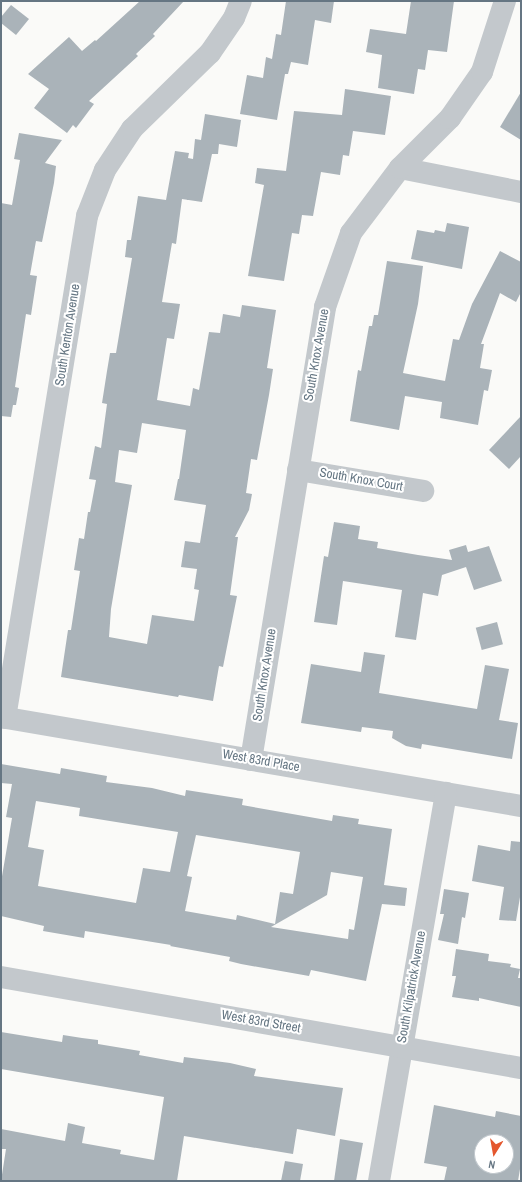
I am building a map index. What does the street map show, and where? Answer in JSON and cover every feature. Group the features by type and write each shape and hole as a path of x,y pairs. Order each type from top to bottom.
{"street":[{"name":"South Kenton Avenue","path":"3,717 87,216 105,170 132,129 210,53 234,18 241,1"},
{"name":"South Knox Avenue","path":"251,760 325,307 351,233 400,168 450,118 482,72 505,1"},
{"path":"400,168 521,192"},
{"name":"South Knox Court","path":"298,470 423,491"},
{"name":"West 83rd Place","path":"3,717 521,806"},
{"name":"South Kilpatrick Avenue","path":"379,1181 446,793"},
{"name":"West 83rd Street","path":"1,977 521,1068"}],"building":[{"path":"140,1 184,1 153,34 155,36 136,54 138,56 89,101 94,104 76,128 73,125 67,133 34,108 49,89 28,74 69,37 82,51 95,40 96,41"},
{"path":"286,1 334,1 331,23 315,20 308,65 291,62 288,74 285,74 277,120 240,114 247,75 263,78 266,57 272,59 276,34 281,35"},
{"path":"411,1 454,1 447,52 428,50 425,70 418,69 414,94 378,88 382,55 366,52 370,29 406,34"},
{"path":"11,5 29,19 16,35 1,23 1,17"},
{"path":"345,89 391,96 385,135 353,131 349,156 343,155 340,175 321,172 313,216 302,215 299,234 292,233 284,281 248,276 264,185 255,183 257,168 286,171 294,111 342,115"},
{"path":"521,92 521,140 500,127"},
{"path":"205,114 241,120 237,147 219,144 218,154 212,154 202,202 182,199 176,244 172,243 162,302 180,304 174,339 167,338 157,400 190,406 193,388 199,390 209,332 220,333 223,314 240,317 242,305 276,310 267,368 273,369 269,395 257,460 251,459 246,493 252,494 249,510 235,537 238,537 230,595 237,596 223,667 219,666 213,701 179,695 178,697 61,677 68,630 71,630 80,571 74,570 79,538 84,539 88,512 90,512 96,480 89,479 95,446 101,448 107,404 102,403 110,353 116,353 132,258 125,257 127,240 131,240 138,196 166,200 175,151 189,153 188,158 193,159 195,139 201,140","holes":["142,423 186,430 179,479 174,500 206,505 200,543 185,541 181,567 197,569 194,589 199,590 194,621 152,615 147,644 109,637 111,609 132,485 115,482 119,450 137,453"]},
{"path":"19,133 62,140 45,163 56,166 54,183 42,242 36,241 30,275 37,276 31,315 26,314 15,387 19,388 16,405 13,405 11,417 1,416 1,203 12,205 20,160 14,159"},
{"path":"447,223 469,227 462,269 411,259 417,230 434,233 435,230 445,232"},
{"path":"500,251 521,262 521,292 516,302 500,293 481,344 484,344 480,368 492,370 488,391 484,390 478,425 440,418 442,402 405,396 399,430 350,421 358,370 361,371 369,326 372,326 374,315 378,315 387,261 423,266 418,304 403,373 445,381 453,339 459,340 472,304"},
{"path":"521,416 521,456 509,469 489,450"},
{"path":"334,522 360,526 358,539 378,542 377,548 418,555 452,560 449,550 466,545 468,552 489,546 502,581 474,590 466,567 442,575 438,596 423,593 416,640 395,637 402,590 343,581 337,625 314,622 324,556 328,557"},
{"path":"497,622 503,644 482,650 476,628"},
{"path":"364,652 385,655 379,693 477,709 485,665 509,669 499,720 518,723 512,759 422,744 421,749 406,746 392,738 393,731 362,727 361,732 301,723 311,664 361,672"},
{"path":"1,764 60,774 61,768 107,776 106,782 152,788 185,796 186,790 243,799 242,805 332,821 333,815 359,819 358,824 392,829 384,885 407,888 405,906 382,904 366,981 311,970 309,976 241,964 229,961 230,957 170,946 171,945 85,931 84,938 43,931 44,926 1,916 1,882 12,818 6,817 12,784 1,783","holes":["36,801 80,808 79,816 178,832 170,872 143,868 136,903 38,886 44,850 28,847","196,835 300,852 293,894 280,892 275,924 237,915 236,920 185,911 192,877 187,876","331,872 363,877 354,930 349,929 348,939 271,927 327,895"]},
{"path":"511,841 521,842 521,891 516,921 499,920 504,887 472,881 478,845 510,851"},
{"path":"444,889 469,893 465,918 462,917 458,944 438,940 444,914 440,914"},
{"path":"456,949 489,954 488,961 511,964 510,967 520,969 518,978 521,978 521,1007 479,998 479,1001 452,997 456,976 452,976"},
{"path":"1,1032 62,1042 63,1035 98,1040 98,1044 140,1051 139,1055 183,1063 184,1057 230,1063 256,1069 254,1076 343,1088 335,1136 297,1129 293,1154 184,1136 177,1181 1,1181 6,1149 1,1149 1,1129 65,1141 68,1123 85,1127 82,1143 121,1150 120,1154 154,1160 164,1097 1,1069"},
{"path":"434,1105 495,1117 496,1111 521,1116 521,1163 518,1181 444,1181 447,1167 424,1163"},
{"path":"340,1139 363,1143 356,1181 334,1181"},
{"path":"285,1161 303,1164 300,1181 281,1181"}]}
